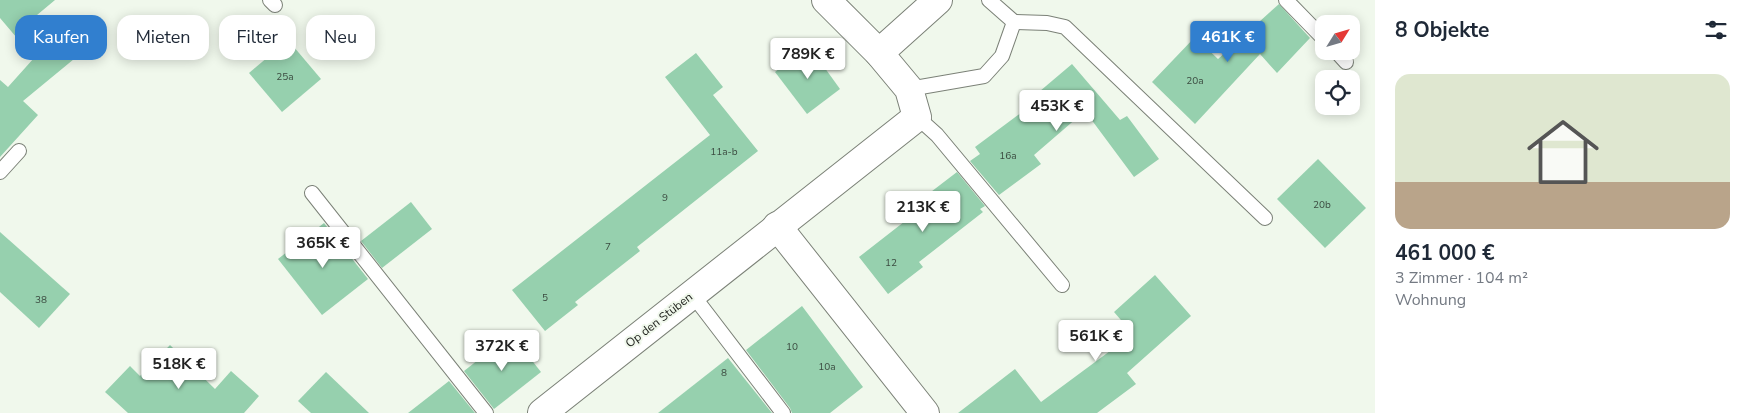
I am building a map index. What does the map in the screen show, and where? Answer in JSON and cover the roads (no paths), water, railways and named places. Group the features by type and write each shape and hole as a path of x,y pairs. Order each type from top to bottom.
{"street":[{"path":"826,0 878,53 909,89 917,117"},
{"path":"878,53 938,0"},
{"name":"Op den Stüben","path":"542,413 917,117"},
{"path":"777,226 926,413"}],"lane":[{"path":"989,0 1014,22 1047,23 1065,27 1265,218"},
{"path":"1286,0 1315,30"},
{"path":"909,89 984,76 1002,56 1014,22"},
{"path":"917,117 938,134 1062,285"},
{"path":"0,172 20,151"},
{"path":"312,193 486,413"},
{"path":"692,294 783,413"}]}
